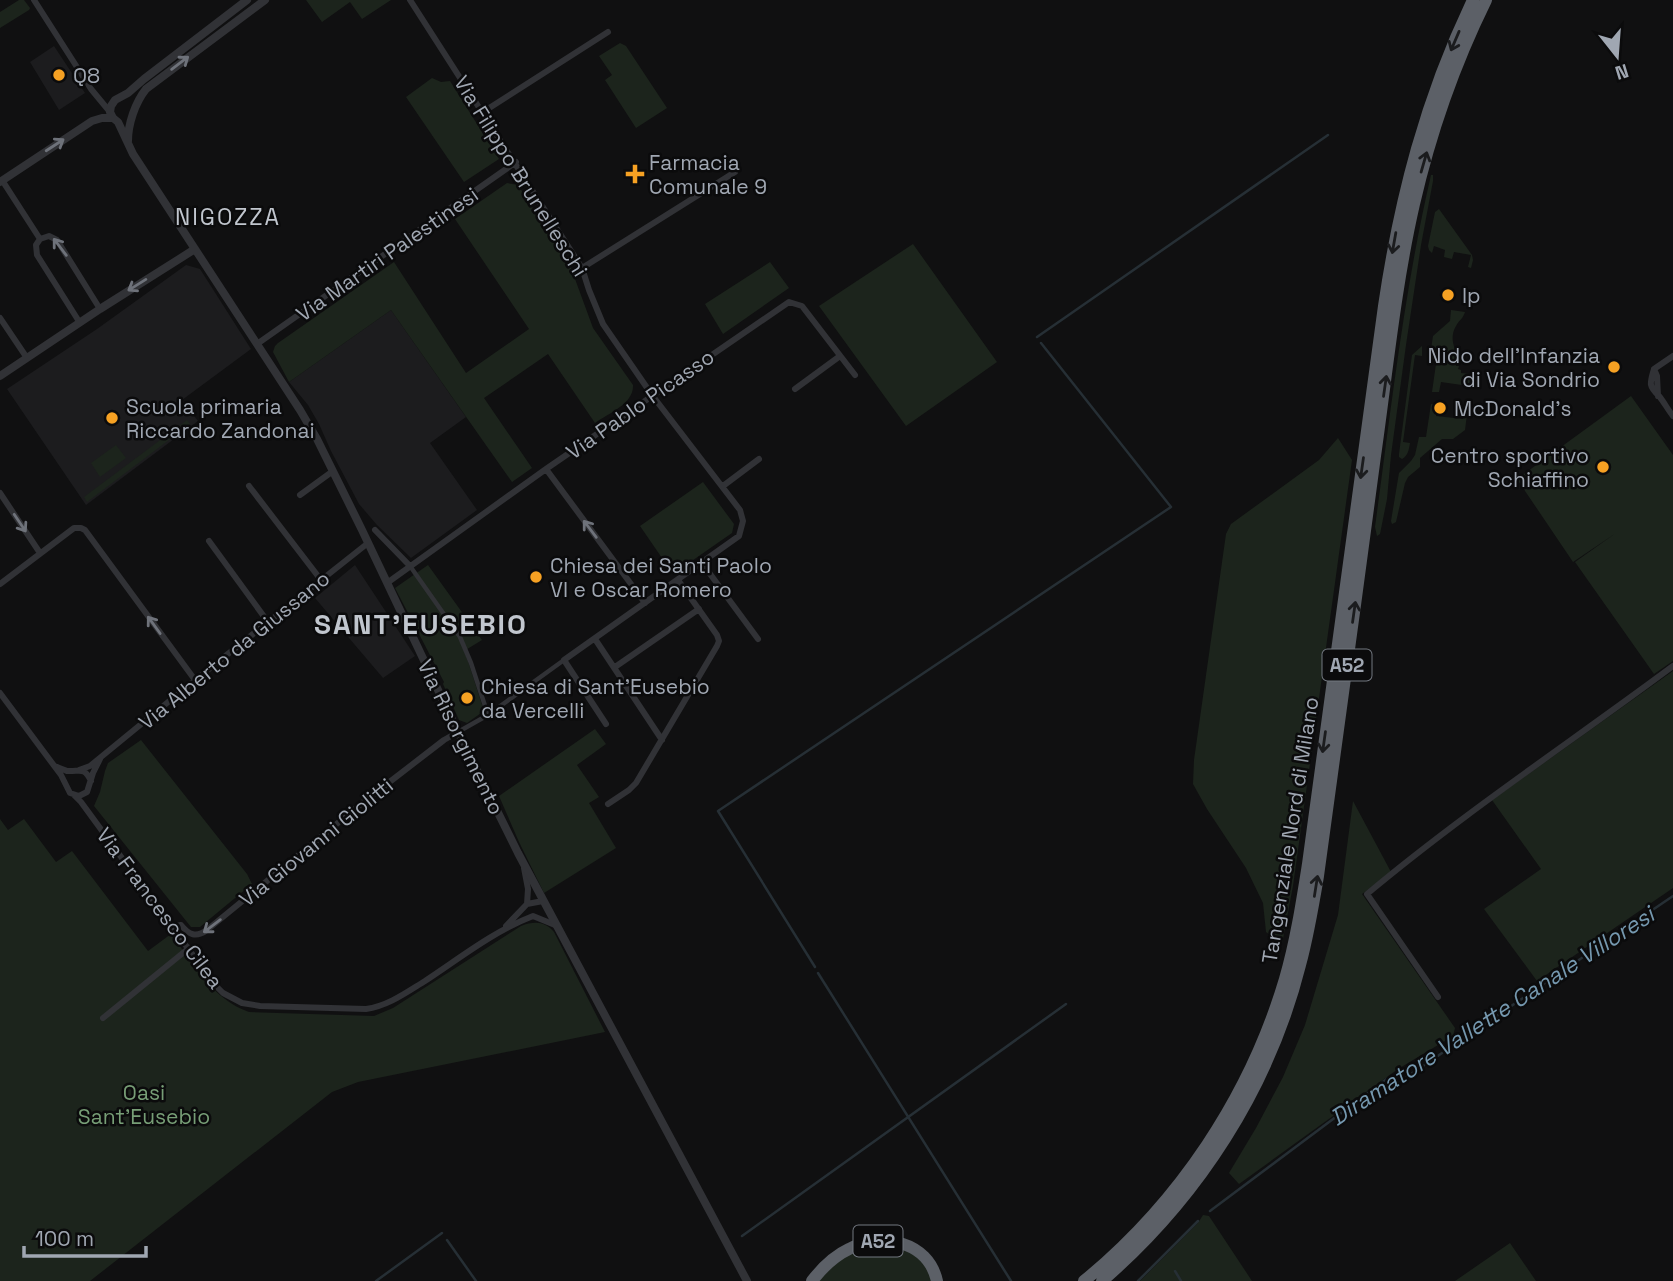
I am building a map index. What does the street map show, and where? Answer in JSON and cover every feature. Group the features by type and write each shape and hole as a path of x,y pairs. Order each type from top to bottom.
{"highway":[{"name":"Tangenziale Nord di Milano","path":"1084,1281 1119,1251 1156,1212 1210,1141 1254,1063 1285,978 1304,891 1396,231 1427,114 1450,52 1474,0"},
{"name":"Tangenziale Nord di Milano","path":"1102,1281 1126,1260 1175,1207 1224,1141 1263,1069 1295,984 1318,876 1410,223 1440,110 1486,0"},
{"name":"A52","path":"812,1281 829,1263 849,1249 860,1244 884,1240 896,1241 917,1250 932,1267 937,1281"},
{"name":"A52","path":"1111,1281 1126,1260"}],"street":[{"name":"Via Risorgimento","path":"34,0 91,89 114,117 133,154 307,421 523,863 746,1281"},
{"path":"114,117 111,106 118,99 247,0"},
{"path":"128,144 129,127 141,95 265,0"},
{"name":"Via Filippo Brunelleschi","path":"410,0 582,268 603,324 652,395 740,510 743,527 739,536 702,563"},
{"path":"483,111 608,32"},
{"path":"97,96 132,101 134,115"},
{"path":"40,239 1,181 92,121 114,117 126,122 134,115"},
{"name":"Via Martiri Palestinesi","path":"257,344 516,163"},
{"path":"582,268 735,172"},
{"path":"80,323 37,255 36,245 40,239 51,236 57,240 100,309"},
{"path":"0,376 195,248"},
{"name":"Via Pablo Picasso","path":"387,583 546,469 789,302 802,306 855,375"},
{"path":"0,318 27,358"},
{"path":"795,389 840,356"},
{"path":"1673,356 1654,369 1651,387 1673,416"},
{"path":"723,486 759,459"},
{"path":"546,469 645,603"},
{"path":"300,495 333,471"},
{"path":"249,486 321,580"},
{"path":"0,493 40,553"},
{"path":"0,584 74,528 81,528 195,680"},
{"path":"375,530 410,566 460,637 488,715"},
{"path":"209,541 268,622"},
{"name":"Via Alberto da Giussano","path":"76,770 90,766 368,543"},
{"path":"458,732 488,715 702,563 758,639"},
{"path":"608,804 636,783 719,641 678,580"},
{"path":"615,667 699,609"},
{"path":"595,639 662,740"},
{"path":"564,660 606,724"},
{"path":"1438,997 1367,894 1411,857 1519,776 1673,666"},
{"path":"0,693 51,763 61,775 67,790 79,796 87,792 90,786 88,775 76,770 65,770 51,763"},
{"name":"Via Giovanni Giolitti","path":"173,927 181,925 194,935 208,930 361,804 458,732"},
{"name":"Via Alberto da Giussano","path":"90,781 101,757"},
{"path":"65,784 67,776 76,770"},
{"name":"Via Francesco Cilea","path":"87,792 86,804 90,815"},
{"name":"Via Francesco Cilea","path":"74,795 82,802 214,984 223,993 242,1003 260,1006 375,1008 390,1002 502,930 533,916 543,902"},
{"path":"523,863 528,889 527,904 543,902"},
{"name":"Via Francesco Cilea","path":"502,930 527,904"},
{"path":"533,916 555,925"},
{"path":"103,1018 189,948"}],"shaded area":[{"path":"54,46 85,93 59,110 30,62"},
{"path":"186,265 200,269 251,349 182,400 198,421 86,505 7,389"},
{"path":"391,310 466,417 430,443 477,510 411,558 359,504 319,424 289,382"},
{"path":"355,565 415,656 383,678 315,598"}],"green space":[{"path":"19,0 24,0 29,10 0,28 0,12"},
{"path":"306,0 391,0 362,19 350,2 322,22"},
{"path":"620,43 626,46 667,108 636,128 605,80 612,75 599,56"},
{"path":"432,78 441,82 450,81 499,159 464,182 406,97"},
{"path":"1431,175 1433,181 1406,345 1387,499 1380,534 1377,536 1375,527 1399,350"},
{"path":"507,183 518,185 571,268 593,328 633,385 625,403 595,423 548,354 484,398 532,468 512,482 391,310 289,382 273,352 278,343 394,262 466,373 529,329 455,219"},
{"path":"1439,209 1472,255 1471,268 1468,267 1471,255 1454,252 1452,259 1444,257 1445,250 1434,246 1432,253 1429,250 1435,212"},
{"path":"913,244 997,362 906,426 819,306"},
{"path":"770,262 789,288 723,334 705,304"},
{"path":"1451,310 1465,312 1454,330 1454,347 1460,359 1454,359 1454,362 1461,373 1471,374 1469,386 1441,382 1439,392 1432,392 1437,357 1430,356 1433,336 1450,321"},
{"path":"1422,346 1422,356 1415,355 1403,442 1410,443 1407,454 1402,459 1399,454 1412,355"},
{"path":"1631,396 1673,455 1673,661 1654,674 1575,562 1616,533 1573,562 1517,479"},
{"path":"1431,404 1437,405 1436,416 1463,419 1464,413 1467,414 1465,430 1453,439 1442,439 1420,458 1420,467 1405,483 1396,522 1392,524 1399,473 1415,455 1419,437 1426,437"},
{"path":"187,420 190,424 87,502 84,497"},
{"path":"1338,438 1352,460 1293,886 1282,944 1266,932 1263,903 1246,868 1193,784 1194,760 1226,534 1231,524 1319,460"},
{"path":"116,445 126,458 100,477 91,463"},
{"path":"703,482 734,524 732,533 673,574 640,526"},
{"path":"428,565 482,640 464,651 484,711 467,723 459,720 444,682 395,588"},
{"path":"1673,671 1673,888 1537,981 1484,909 1541,869 1492,800"},
{"path":"595,729 606,744 577,765 599,797 589,803 616,848 544,893 499,796"},
{"path":"141,740 247,874 252,884 200,927 191,927 94,806 108,763"},
{"path":"1353,801 1391,872 1362,894 1455,1028 1453,1036 1398,1069 1239,1184 1229,1173 1283,1077 1305,1025 1338,915"},
{"name":"Oasi Sant'Eusebio","path":"0,819 8,830 24,819 56,862 72,851 148,951 171,934 214,990 224,999 249,1012 374,1016 393,1008 521,926 539,923 554,932 605,1032 358,1082 332,1092 90,1281 0,1281"},
{"path":"1203,1215 1209,1216 1252,1281 1140,1281 1198,1223"},
{"path":"1510,1243 1536,1281 1455,1281"},
{"path":"882,1244 903,1247 924,1261 933,1281 817,1281 846,1256"}],"waterway":[{"path":"1037,337 1328,135"},
{"path":"815,967 718,811 1171,507 1041,343"},
{"name":"Diramatore Vallette Canale Villoresi","path":"1210,1211 1388,1078 1395,1085 1673,896"},
{"path":"818,973 1011,1281"},
{"path":"742,1236 1066,1004"},
{"path":"1138,1281 1198,1221"},
{"path":"376,1281 442,1233"},
{"path":"447,1240 476,1281"},
{"path":"1175,1271 1181,1281"}],"place":[{"name":"Q8","path":"59,75"},
{"name":"Farmacia Comunale 9","path":"635,174"},
{"name":"Ip","path":"1448,295"},
{"name":"Nido dell'Infanzia di Via Sondrio","path":"1614,367"},
{"name":"McDonald's","path":"1440,408"},
{"name":"Scuola primaria Riccardo Zandonai","path":"112,418"},
{"name":"Centro sportivo Schiaffino","path":"1603,467"},
{"name":"Chiesa dei Santi Paolo VI e Oscar Romero","path":"536,577"},
{"name":"Chiesa di Sant'Eusebio da Vercelli","path":"467,698"}],"district":[{"name":"NIGOZZA","path":"228,217"},
{"name":"SANT'EUSEBIO","path":"421,624"}]}
